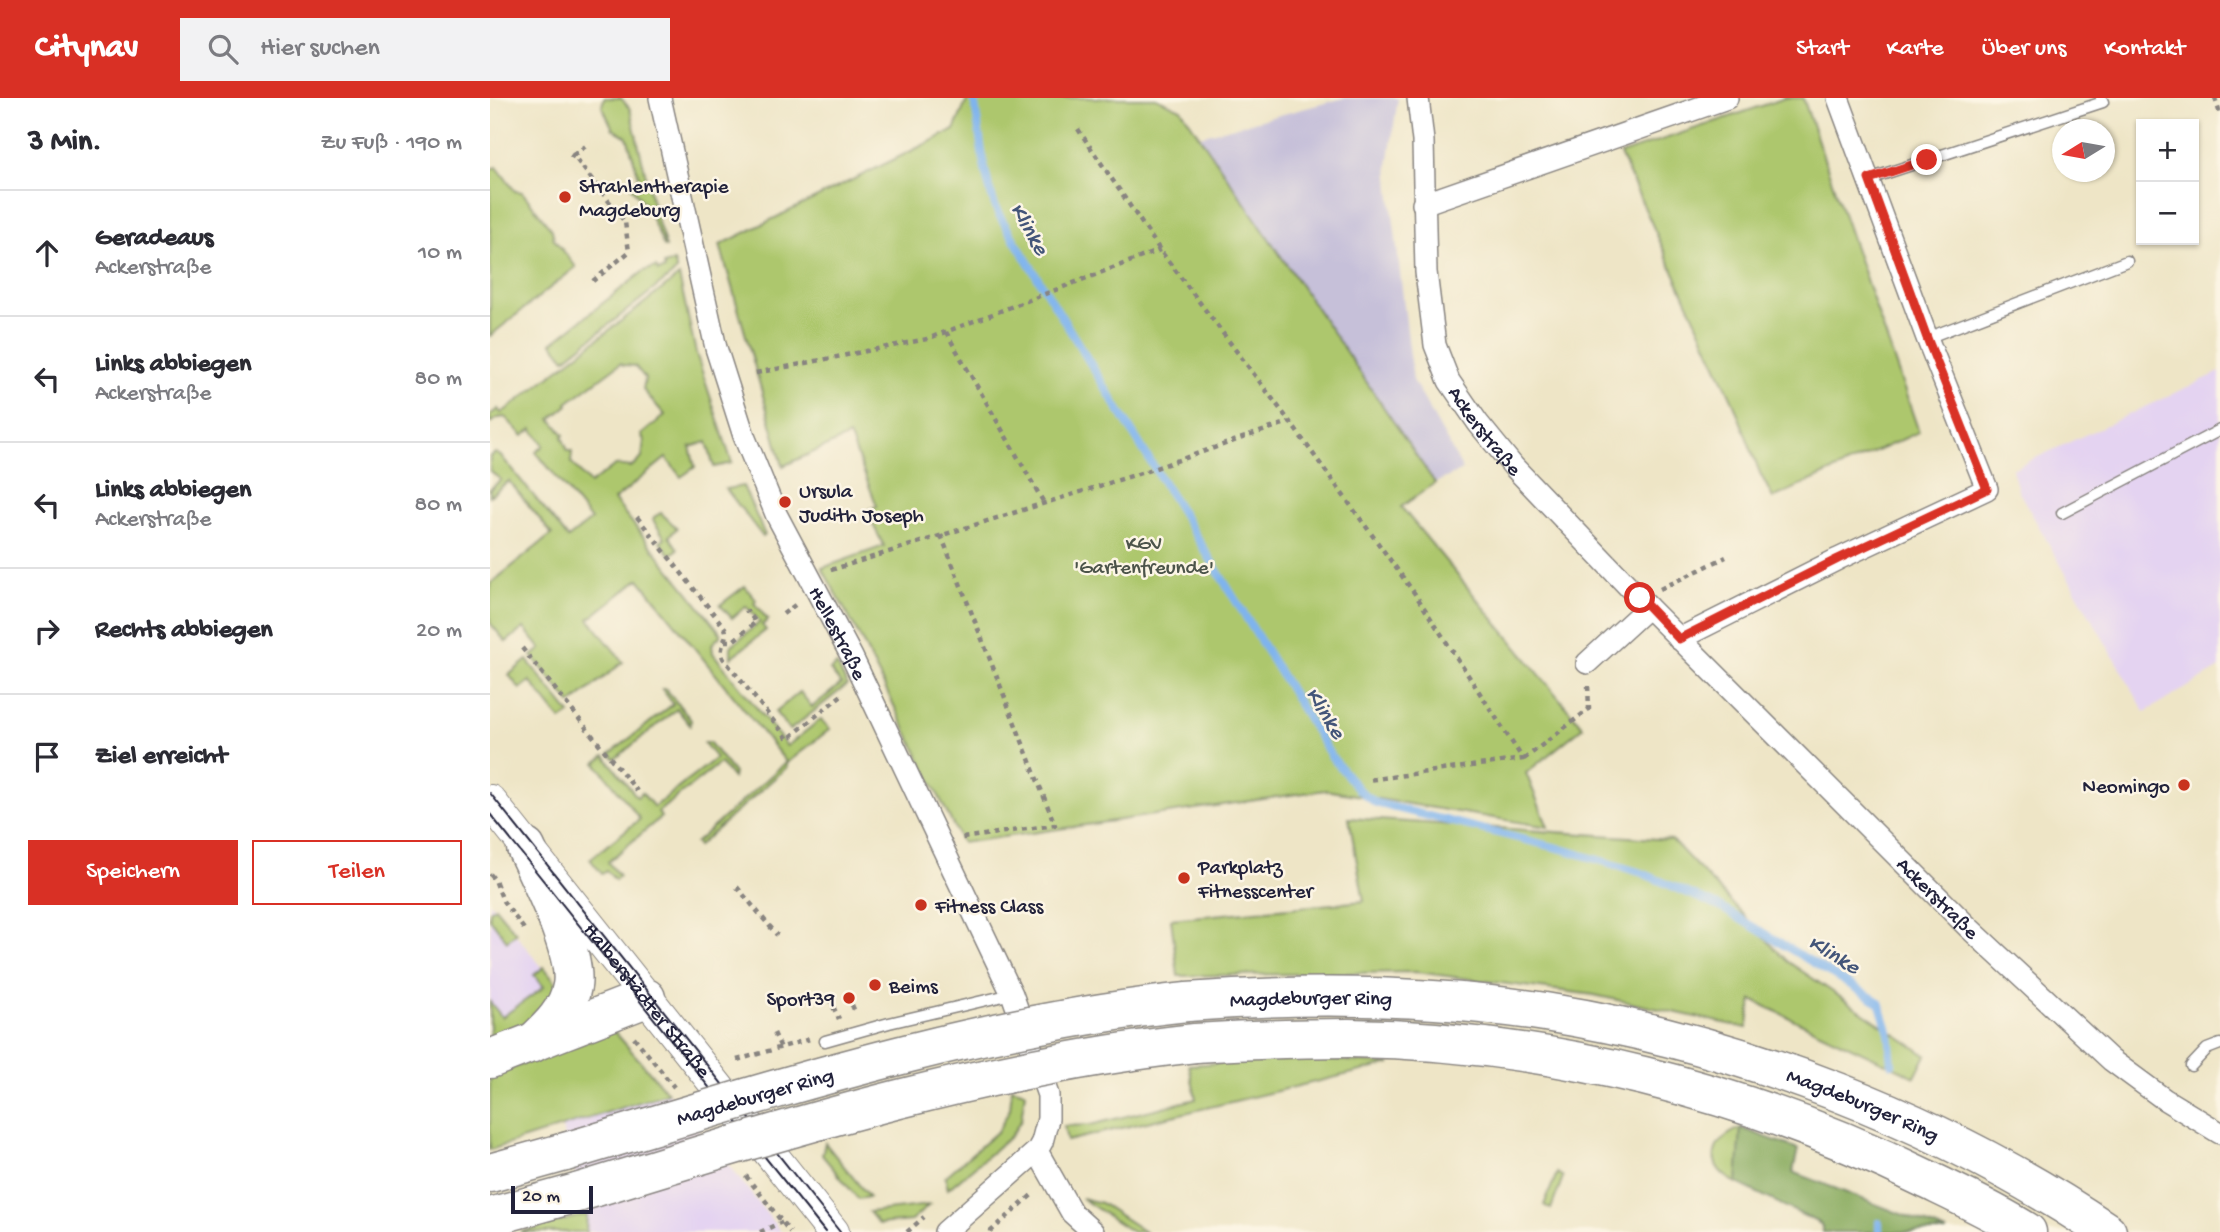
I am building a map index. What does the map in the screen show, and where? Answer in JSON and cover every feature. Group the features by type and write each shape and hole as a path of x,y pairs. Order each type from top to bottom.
{"highway":[{"path":"526,848 550,903 569,955 573,975 570,993 558,1018 533,1043"},
{"name":"Magdeburger Ring","path":"490,1173 824,1075 934,1045 1045,1021 1187,1002 1302,996 1411,999 1546,1012 1642,1032 1814,1083 1890,1114 2016,1177 2107,1232"},
{"path":"490,1059 646,998"},
{"name":"Magdeburger Ring","path":"490,1217 837,1115 951,1085 1060,1061 1195,1043 1326,1038 1471,1046 1541,1056 1632,1074 1723,1098 1849,1143 1975,1203 2027,1232"}],"main road":[{"name":"Halberstädter Straße","path":"490,801 833,1232"}],"street":[{"name":"Hellestraße","path":"660,98 716,348 757,470 776,513 877,707 1012,994 1048,1095 1048,1119 1037,1151"},
{"name":"Ackerstraße","path":"1418,98 1423,141 1426,272 1433,327 1441,363 1449,381 1478,423 1513,466 1679,639 1969,928 2111,1060 2164,1099 2220,1133"},
{"path":"1423,205 1727,98"},
{"path":"1679,639 1838,559 1987,489 1927,338 1838,98"},
{"path":"1587,663 1644,603"},
{"path":"945,1232 1037,1151 1072,1213 1093,1232"}],"lane":[{"path":"1869,179 2103,102 2101,98"},
{"path":"1927,338 2127,261"},
{"path":"2062,513 2220,430"},
{"path":"825,1041 1012,994"},
{"path":"2191,1066 2207,1049 2220,1044"}],"path":[{"path":"2215,98 2220,114"},
{"path":"1078,130 1160,250 1415,594 1523,759"},
{"path":"586,146 572,157 625,222 629,252 589,284"},
{"path":"756,373 927,339 1160,250"},
{"path":"946,332 1044,503"},
{"path":"824,572 1144,472 1290,422"},
{"path":"637,517 725,628 727,632 721,649 723,658 788,738 852,687"},
{"path":"941,535 1055,825 960,838"},
{"path":"1644,603 1726,558"},
{"path":"783,614 791,609"},
{"path":"724,641 733,641 756,622 746,610"},
{"path":"522,648 574,717 636,791"},
{"path":"748,690 754,686"},
{"path":"1368,780 1523,759 1589,709"},
{"path":"490,874 503,901"},
{"path":"737,887 777,934"},
{"path":"829,999 844,1029"},
{"path":"774,1032 781,1048"},
{"path":"990,1232 1051,1176"},
{"path":"1005,1219 1010,1224"},
{"path":"760,1232 782,1222"}],"shaded area":[{"path":"1344,98 1398,98 1388,165 1413,380 1463,470 1435,483 1200,136"},
{"path":"2220,372 2220,668 2145,712 2018,490 2012,469"},
{"path":"490,902 554,982 490,1027"},
{"path":"668,1093 781,1232 586,1232 587,1214 561,1125"}],"green space":[{"path":"604,98 621,98 630,109 654,210 666,247 647,207 630,185 639,177 627,137 613,129 602,106"},
{"name":"KGV 'Gartenfreunde'","path":"968,98 1156,98 1181,109 1435,483 1401,507 1583,727 1526,773 1548,827 1325,790 962,843 863,643 822,568 884,546 866,511 877,506 851,440 849,436 783,466 720,245 954,130"},
{"path":"1785,98 1803,98 1919,432 1773,498 1760,473 1734,404 1620,154"},
{"path":"497,167 515,191 522,192 552,230 554,239 576,267 490,336 490,169"},
{"path":"674,262 677,271 565,359 552,343 644,271 656,267 658,271 665,269 664,265"},
{"path":"679,276 696,353 732,463 714,467 707,442 690,447 695,467 681,477 666,458 614,500 720,632 721,635 712,644 713,653 787,746 821,719 830,729 787,763 639,579 589,619 623,662 571,704 532,656 541,649 524,628 506,642 490,623 490,584 552,534 509,481 490,496 490,489 501,480 490,471 490,456 496,453 502,457 568,538 591,520 536,452 544,445 532,429 523,436 505,417 490,423 490,415 498,409 501,413","holes":["621,363 635,366 645,378 643,390 665,415 641,435 644,440 642,458 631,467 615,465 590,484 571,462 572,451 568,451 562,437 564,435 551,419 568,405 567,403"]},
{"path":"743,486 765,535 763,537 726,489"},
{"path":"661,513 677,528 669,536 678,549 671,555 660,541 665,538 653,520"},
{"path":"745,586 768,620 762,625 766,630 731,658 731,646 760,622 746,606 732,618 720,605"},
{"path":"527,660 570,714 561,720 530,681 520,689 509,675"},
{"path":"837,665 847,685 790,730 775,712 800,692 812,707 841,684 830,670"},
{"path":"662,689 666,689 691,720 690,725 677,709 615,759 610,754 673,704"},
{"path":"709,742 734,773 733,778 720,763 658,812 661,817 608,862 619,876 615,880 607,871 602,874 590,859 640,819 596,763 605,756 637,797 642,793 654,807 716,758 704,743"},
{"path":"785,763 787,767 698,846 695,843"},
{"path":"1349,818 1672,840 1787,961 1926,1055 1915,1077 1752,1000 1747,1028 1594,995 1416,972 1178,976 1171,919 1364,901"},
{"path":"495,907 516,933 507,941 490,919 490,911"},
{"path":"544,967 558,985 538,1019 490,1040 490,1002 502,1017 544,987 534,975"},
{"path":"614,1031 668,1093 490,1150 490,1076"},
{"path":"1301,1058 1391,1064 1067,1141 1064,1126 1090,1125 1196,1099 1189,1065"},
{"path":"1012,1088 1025,1092 1021,1120 1011,1136 948,1189 945,1177 998,1131 1010,1109"},
{"path":"1741,1128 1737,1183 1719,1169 1715,1154 1722,1140"},
{"path":"1741,1128 1798,1149 1793,1172 1947,1232 1823,1232 1821,1224 1737,1183"},
{"path":"825,1143 869,1197 858,1199 822,1155"},
{"path":"1557,1173 1563,1177 1551,1209 1544,1205"},
{"path":"1081,1198 1101,1203 1145,1232 1132,1232"},
{"path":"929,1205 911,1221 879,1224 869,1212"},
{"path":"587,1214 586,1232 521,1232"}],"waterway":[{"name":"Klinke","path":"974,98 985,170 998,213 1331,756 1359,790 1376,803 1562,849 1642,873 1720,907 1879,1002 1889,1033 1892,1064"},
{"name":"Klinke","path":"1879,1223 1879,1232"}],"tram line":[{"path":"490,793 840,1232"},
{"path":"490,814 825,1232"}],"place":[{"name":"Strahlentherapie Magdeburg","path":"565,197"},
{"name":"Ursula Judith Joseph","path":"785,502"},
{"name":"Neomingo","path":"2184,785"},
{"name":"Parkplatz Fitnesscenter","path":"1184,878"},
{"name":"Fitness Class","path":"921,905"},
{"name":"Beims","path":"875,985"},
{"name":"Sport39","path":"849,998"}],"route":[{"path":"1640,598 1679,639 1838,559 1987,489 1927,338 1869,179 1927,160"}]}
